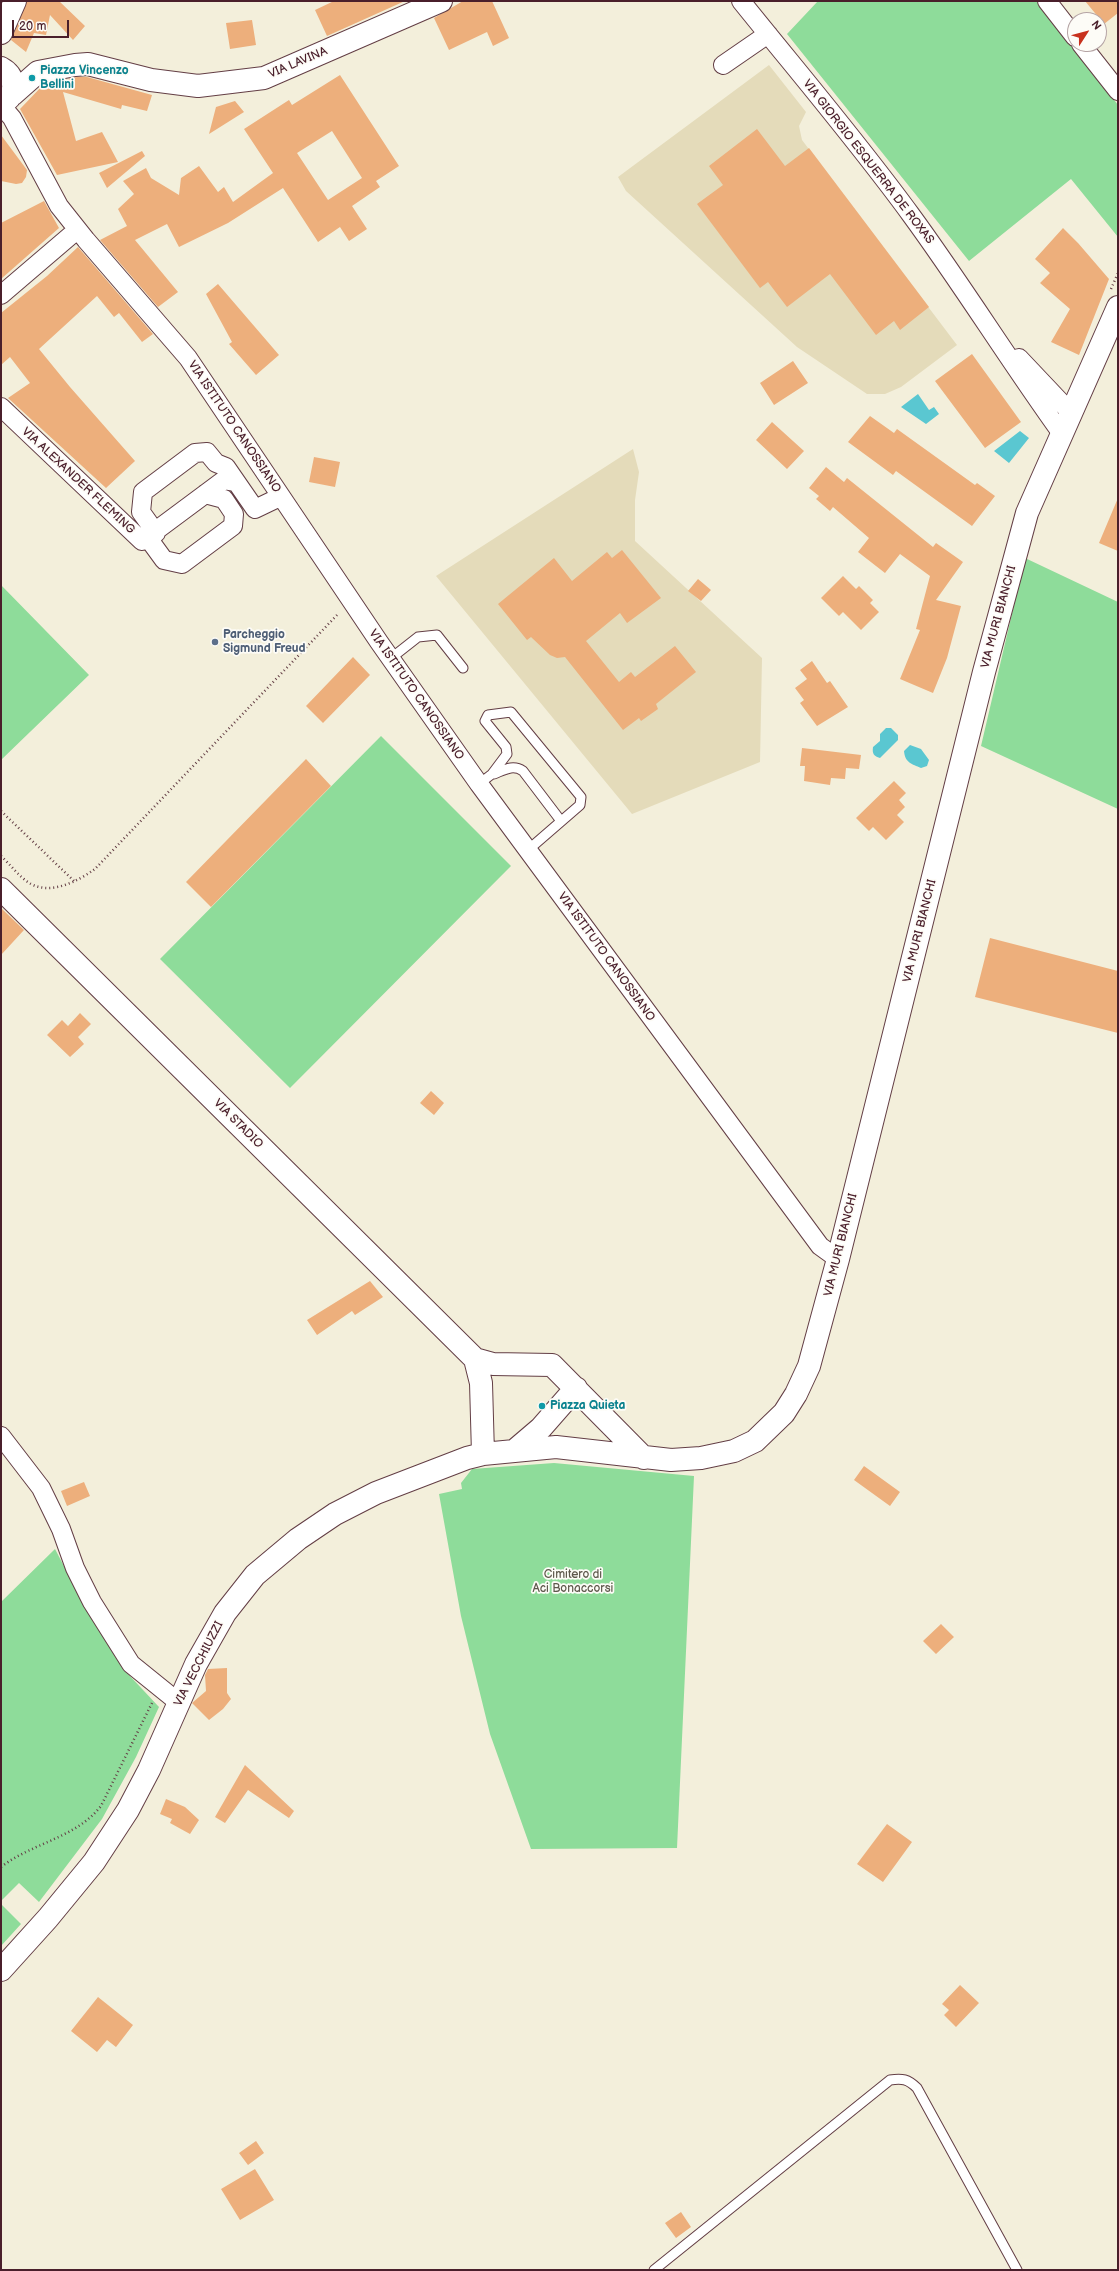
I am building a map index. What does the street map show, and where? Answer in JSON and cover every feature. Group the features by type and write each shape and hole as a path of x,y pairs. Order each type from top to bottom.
{"main road":[{"path":"1,33 15,1"},
{"name":"VIA LAVINA","path":"7,106 38,72 75,64 88,64 151,80 198,86 264,78 441,1"},
{"path":"1,68 9,74 12,79 14,90 7,106"},
{"name":"VIA MURI BIANCHI","path":"514,1451 556,1447 644,1458 671,1460 701,1458 734,1450 755,1441 770,1428 788,1406 809,1366 838,1259 988,657 1028,513 1118,307"},
{"name":"VIA STADIO","path":"1,889 475,1359"},
{"path":"483,1454 481,1383 475,1359 493,1364 552,1364 644,1458"},
{"path":"514,1451 541,1428 576,1388"},
{"name":"VIA VECCHIUZZI","path":"1,1970 48,1918 94,1862 128,1810 149,1770 196,1664 225,1613 256,1576 298,1539 335,1514 376,1493 467,1458 483,1454 514,1451"}],"street":[{"name":"VIA GIORGIO ESQUERRA DE ROXAS","path":"741,1 910,214 990,327"},
{"path":"1047,1 1067,27"},
{"path":"723,66 768,34"},
{"path":"1087,52 1118,91"},
{"name":"VIA ISTITUTO CANOSSIANO","path":"7,106 59,206 77,230 188,358 390,659 485,779 528,850 820,1246 838,1259"},
{"path":"1,295 77,230"},
{"path":"990,327 1071,413"},
{"path":"990,327 1019,375 1062,434"},
{"name":"VIA ALEXANDER FLEMING","path":"1,407 142,541 152,535"},
{"path":"210,491 224,499 234,514 233,526 182,564 164,560 141,512 144,492 195,453 207,452 216,463 226,467 255,509 280,497"},
{"path":"210,491 216,463"},
{"path":"152,535 224,480 236,482"},
{"path":"1,1436 40,1488 61,1529 75,1568 92,1602 131,1664 178,1702"}],"lane":[{"path":"390,659 418,638 437,635 463,668"},
{"path":"485,779 503,761 507,754 506,747 485,721 488,714 511,712 581,797 580,805 528,850"},
{"path":"485,779 508,768 517,767 523,771 561,821"},
{"path":"654,2270 890,2080 902,2078 917,2088 1017,2270"}],"path":[{"path":"1,856 30,884 48,888 61,886 74,881 95,868 333,619 338,614 344,614"},
{"path":"1,811 74,881"},
{"path":"1,1868 16,1856 77,1828 90,1820 101,1806 160,1687"}],"shaded area":[{"path":"769,65 806,112 799,126 802,140 957,345 901,387 885,394 867,394 797,347 626,191 618,177"},
{"path":"633,449 639,472 635,500 635,541 762,658 760,762 632,814 436,576"}],"green space":[{"path":"818,1 1038,1 1067,39 1067,52 1077,52 1118,105 1118,237 1071,179 969,261 787,34"},
{"path":"1025,558 1118,602 1118,809 981,746"},
{"path":"1,585 89,675 1,760"},
{"path":"381,736 511,866 290,1088 160,959"},
{"name":"Cimitero di Aci Bonaccorsi","path":"554,1463 694,1476 677,1848 531,1849 490,1734 461,1616 439,1494 462,1489 461,1483 472,1469"},
{"path":"55,1549 85,1606 129,1675 159,1707 136,1757 102,1819 39,1902 19,1883 1,1901 1,1602"},
{"path":"1,1904 21,1924 1,1946"}],"water":[{"path":"918,394 929,410 934,407 939,414 926,424 901,407"},
{"path":"1020,431 1029,438 1009,463 994,451"},
{"path":"886,728 891,728 898,735 898,740 880,758 874,754 873,747 880,741 880,734"},
{"path":"910,745 921,749 929,760 927,766 921,768 907,761 904,751"}],"building":[{"path":"27,1 59,1 85,26 73,40 50,15 46,35 34,33 26,52 11,40"},
{"path":"334,1 405,1 327,36 315,10"},
{"path":"463,1 492,1 509,38 493,46 487,32 449,50 434,18"},
{"path":"1085,1 1118,1 1118,13 1107,22 1107,12 1094,12"},
{"path":"252,20 256,45 230,49 226,23"},
{"path":"340,75 399,166 376,181 380,187 352,206 367,229 349,241 340,227 318,242 283,188 228,223 179,247 167,224 135,240 178,292 158,307 100,240 127,226 118,209 134,194 123,181 146,168 151,178 179,195 181,178 199,166 218,192 224,187 233,202 273,173 244,129 289,100 292,105","holes":["332,131 362,178 328,200 297,153"]},
{"path":"77,77 87,77 152,95 147,111 122,105 121,109 63,92 76,141 102,132 118,162 57,175 20,109 44,84"},
{"path":"235,101 244,112 209,134 216,107"},
{"path":"757,129 785,166 809,148 929,307 900,330 894,321 876,335 830,274 787,307 768,282 760,288 697,204 723,185 709,166"},
{"path":"1,135 27,170 26,177 22,183 16,184 1,181"},
{"path":"142,151 145,156 107,188 99,173"},
{"path":"44,201 59,228 1,279 1,223"},
{"path":"1063,228 1109,279 1079,355 1051,342 1070,309 1040,283 1050,273 1035,259"},
{"path":"78,247 153,334 142,342 119,313 114,317 97,296 39,349 135,461 106,488 8,398 30,383 10,357 1,365 1,313 47,276"},
{"path":"218,284 279,355 256,375 229,344 232,342 206,294"},
{"path":"972,354 1021,422 985,448 935,381"},
{"path":"793,361 808,383 774,405 760,383"},
{"path":"870,416 894,433 897,429 975,485 977,483 995,496 972,526 896,471 893,475 848,442"},
{"path":"772,422 804,451 787,469 756,440"},
{"path":"314,457 340,462 335,487 309,482"},
{"path":"826,467 844,482 847,478 933,547 936,543 963,562 936,600 961,606 947,658 933,693 900,679 920,630 916,629 930,576 900,554 885,573 858,552 869,538 833,507 830,511 816,499 819,496 809,488"},
{"path":"1118,498 1118,551 1099,543"},
{"path":"622,550 661,598 627,623 620,613 586,641 619,682 631,672 635,677 675,646 696,672 656,704 658,709 641,721 639,718 623,730 565,657 557,658 550,655 531,637 527,640 498,604 554,558 572,581 607,552 612,558"},
{"path":"843,576 856,589 859,586 873,600 870,603 879,612 861,630 843,612 839,616 821,598"},
{"path":"698,579 711,590 701,601 688,591"},
{"path":"353,657 370,675 323,723 306,706"},
{"path":"812,661 827,683 830,681 848,707 817,726 800,703 804,700 795,688 807,679 800,670"},
{"path":"802,748 861,755 859,769 846,768 845,779 831,778 830,785 804,781 805,766 800,766"},
{"path":"306,759 331,786 211,907 186,882"},
{"path":"894,781 906,793 899,800 905,807 897,815 904,822 886,840 873,827 869,831 856,818"},
{"path":"1,908 24,930 1,955"},
{"path":"990,938 1118,971 1118,1033 975,997"},
{"path":"80,1013 91,1024 78,1037 84,1044 70,1057 47,1035 62,1020 68,1026"},
{"path":"431,1091 444,1103 434,1115 420,1103"},
{"path":"370,1281 383,1297 355,1315 352,1311 317,1335 307,1320"},
{"path":"864,1466 900,1492 890,1506 854,1480"},
{"path":"84,1482 90,1496 67,1506 61,1491"},
{"path":"941,1624 954,1637 936,1654 923,1641"},
{"path":"227,1668 227,1693 231,1699 223,1709 209,1720 192,1703 206,1691 205,1675 208,1669"},
{"path":"245,1765 294,1811 289,1818 248,1790 225,1823 215,1817"},
{"path":"166,1799 185,1807 199,1820 190,1834 170,1823 172,1819 160,1814"},
{"path":"887,1824 912,1842 883,1882 857,1864"},
{"path":"960,1985 979,2003 956,2027 944,2015 949,2010 942,2004"},
{"path":"98,1997 133,2025 116,2047 107,2040 97,2052 71,2031"},
{"path":"256,2141 264,2153 248,2165 239,2153"},
{"path":"255,2169 274,2200 240,2220 221,2189"},
{"path":"681,2212 691,2227 676,2238 665,2223"}],"place":[{"name":"Piazza Vincenzo Bellini","path":"32,78"},
{"name":"Parcheggio Sigmund Freud","path":"215,642"},
{"name":"Piazza Quieta","path":"542,1406"}]}
